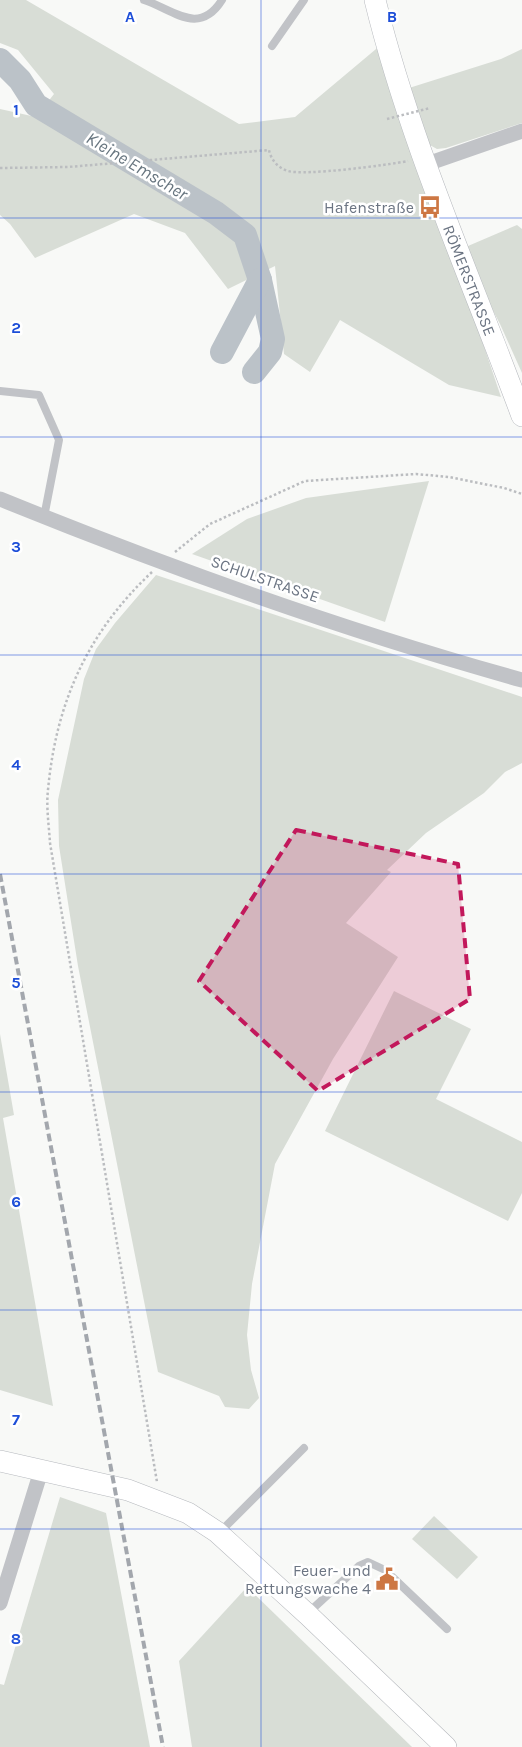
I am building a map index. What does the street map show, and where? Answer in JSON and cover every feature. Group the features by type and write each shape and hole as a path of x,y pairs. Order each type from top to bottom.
{"main road":[{"name":"RÖMERSTRASSE","path":"375,0 394,68 426,161 522,416"},
{"path":"0,1461 128,1490 188,1513 218,1534 308,1614 446,1747"}],"street":[{"path":"426,161 522,131"},
{"name":"SCHULSTRASSE","path":"0,499 164,562 403,646 522,680"},
{"path":"0,1603 41,1471"}],"lane":[{"path":"144,0 157,4 179,17 193,19 204,18 218,7 222,0"},
{"path":"272,46 304,0"},
{"path":"0,391 39,395 58,440 44,517"},
{"path":"218,1534 304,1448"},
{"path":"308,1614 359,1566 368,1562 385,1570 448,1629"}],"path":[{"path":"387,119 430,108"},
{"path":"0,168 68,167 269,150 270,157 277,166 289,172 308,172 426,161"},
{"path":"160,1501 52,852 48,791 56,739 72,683 109,618 130,592 164,562 210,524 305,481 349,476 416,474 458,479 504,488 522,494"}],"highlighted area":[{"path":"296,830 458,864 470,999 318,1091 199,981"}],"shaded area":[{"path":"0,0 26,0 239,124 295,117 382,44 501,397 449,385 340,320 310,372 284,354 275,266 228,289 185,233 134,214 35,258 10,224 0,215 0,109 36,117 54,94 18,50 0,43"},
{"path":"522,49 522,123 446,148 437,149 428,144 409,88 501,59"},
{"path":"517,225 522,229 522,373 500,324 461,249"},
{"path":"429,481 385,622 192,554 247,519 306,498"},
{"path":"156,575 522,697 522,763 505,772 484,793 426,833 387,870 391,872 346,923 398,957 333,1059 275,1164 252,1284 247,1335 251,1370 259,1398 249,1409 225,1407 219,1396 158,1372 78,966 59,846 58,800 84,679 96,649 115,623"},
{"path":"394,991 471,1029 436,1099 522,1142 522,1193 508,1221 325,1131"},
{"path":"0,1034 14,1115 3,1118 53,1406 0,1390"},
{"path":"60,1497 106,1513 150,1747 0,1747 0,1684 4,1685"},
{"path":"434,1516 478,1557 457,1579 412,1539"},
{"path":"247,1587 412,1747 192,1747 179,1661"}],"waterway":[{"name":"Kleine Emscher","path":"0,60 20,80 36,105 216,213 245,235 260,280 273,339 270,352 254,372"},
{"name":"Kleine Emscher","path":"222,352 260,280"}],"railway":[{"path":"0,874 163,1747"}],"place":[{"name":"Hafenstraße","path":"430,207"},
{"name":"Feuer- und Rettungswache 4","path":"387,1579"}]}
